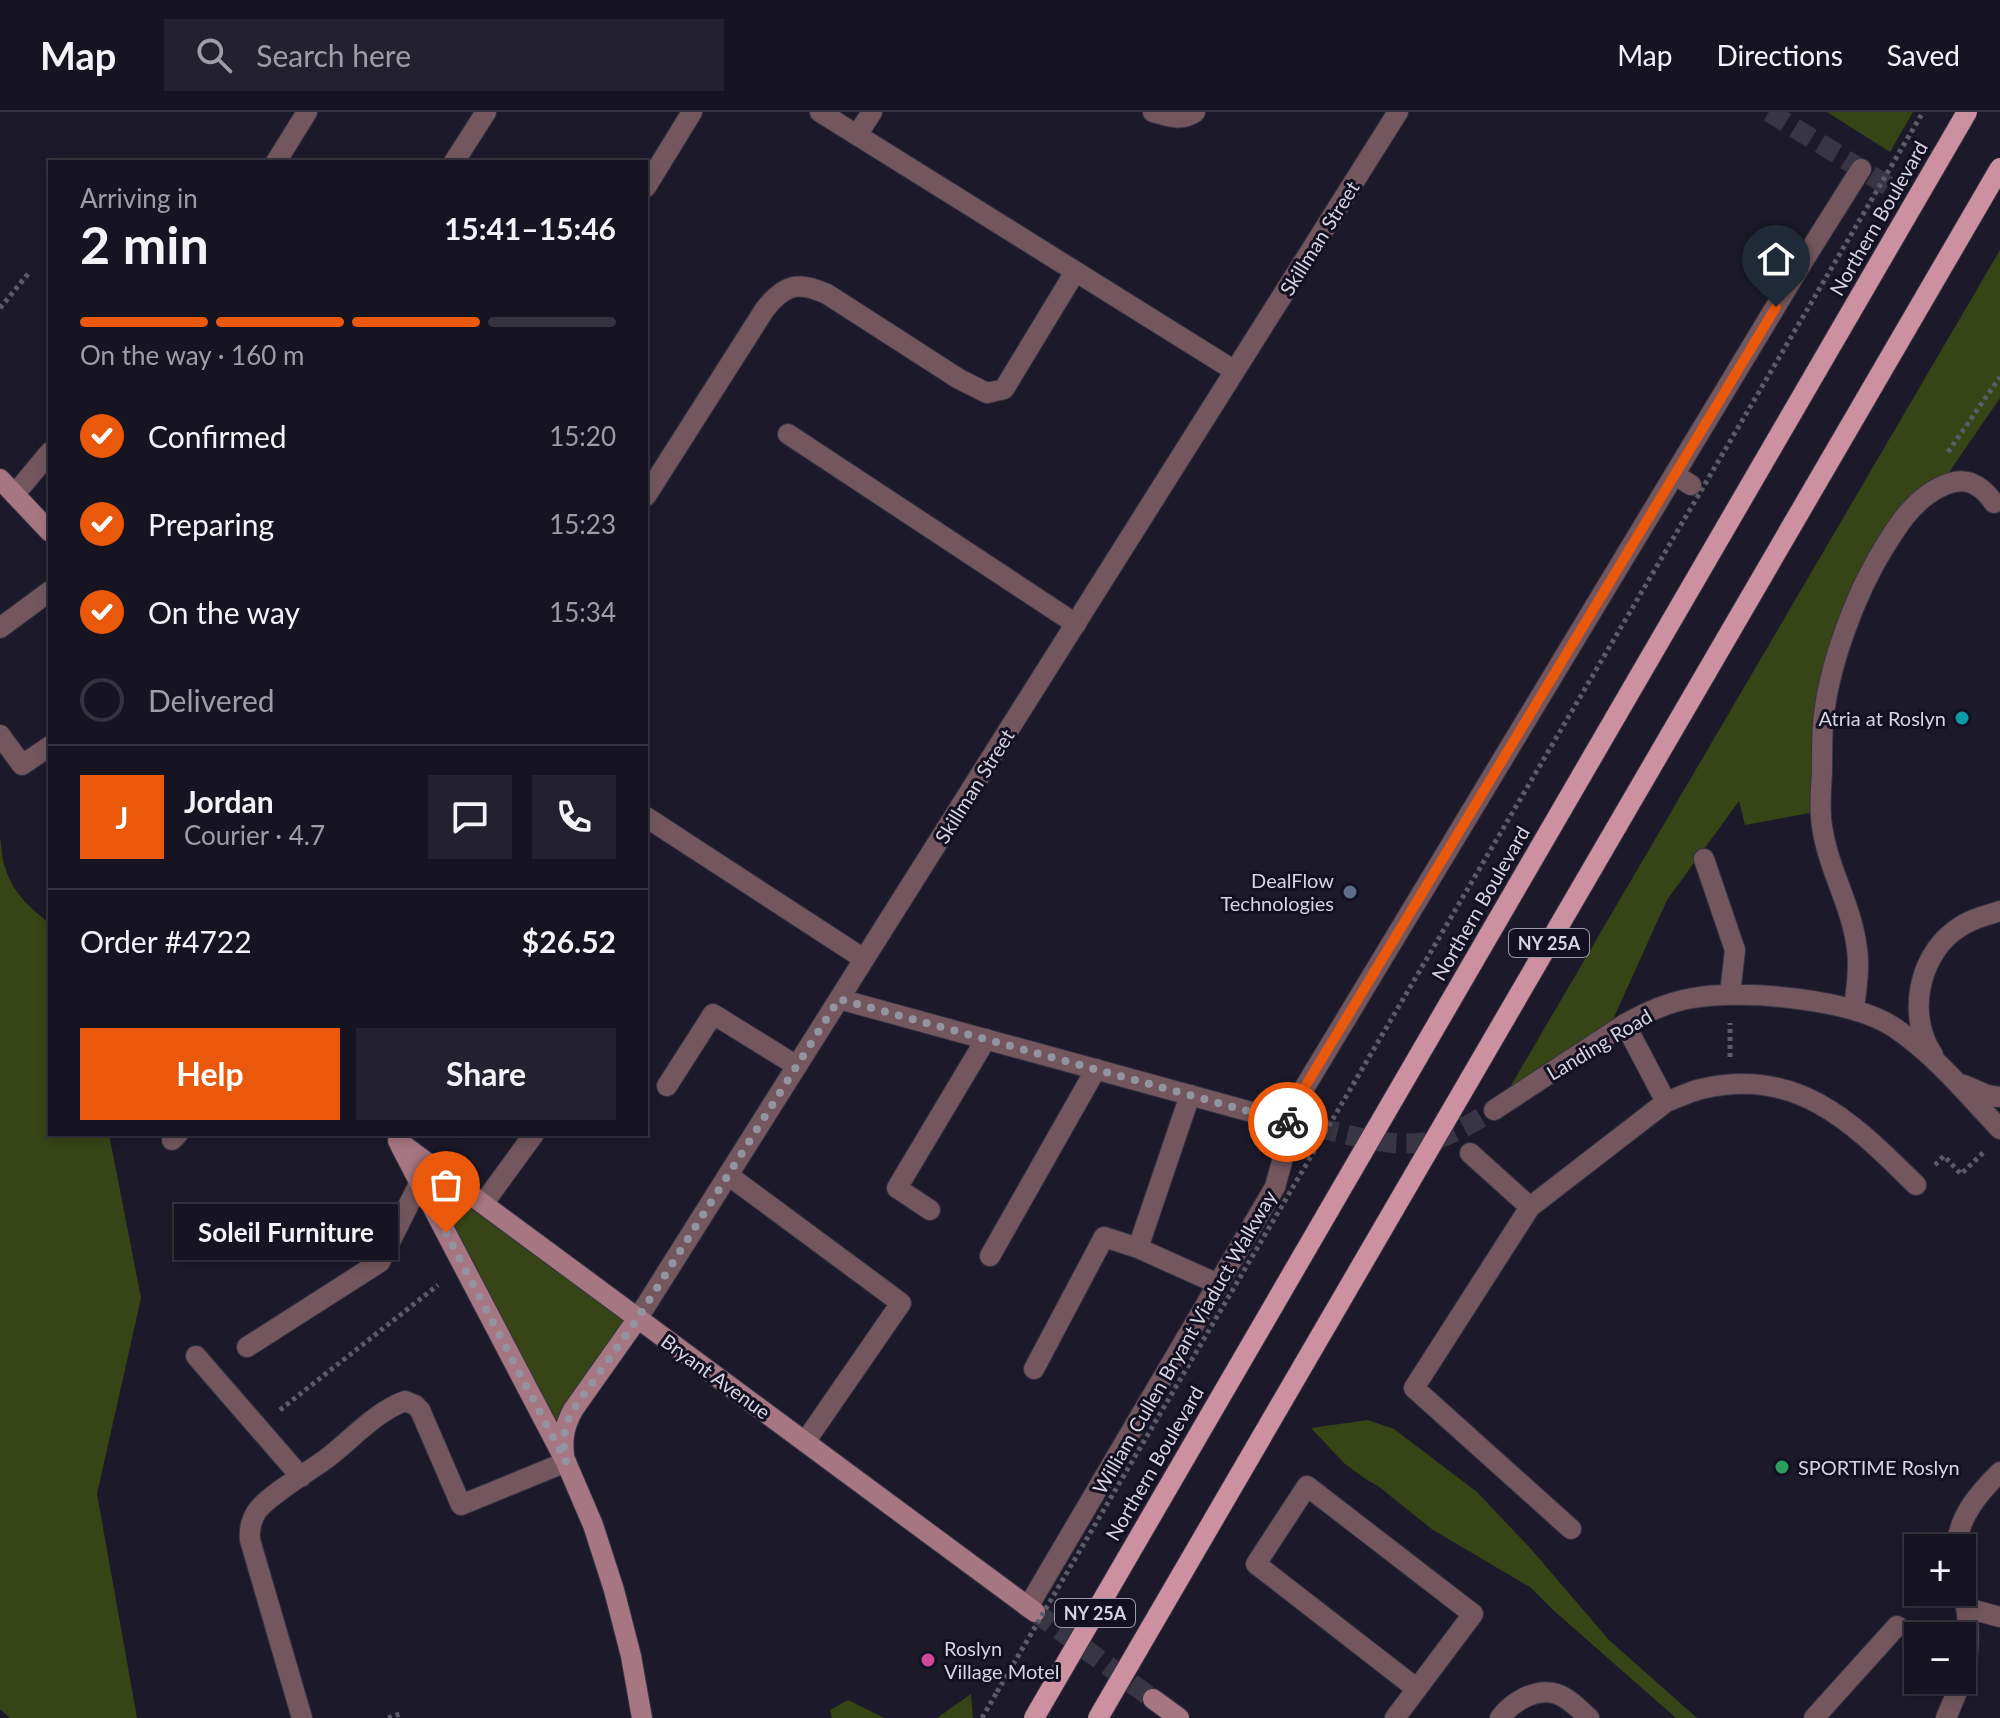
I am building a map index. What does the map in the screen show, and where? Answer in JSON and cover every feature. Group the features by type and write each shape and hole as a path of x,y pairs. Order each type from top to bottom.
{"main road":[{"name":"Northern Boulevard","path":"1034,1718 1967,112"},
{"name":"NY 25A","path":"1098,1718 2000,168"},
{"path":"8,486 48,530"},
{"path":"396,1137 566,1462 593,1525 631,1656 642,1718"},
{"name":"Bryant Avenue","path":"396,1137 1031,1610"},
{"name":"Skillman Street","path":"566,1462 563,1435 566,1422 638,1318"},
{"path":"1153,1699 1179,1718"}],"street":[{"path":"277,160 307,112"},
{"path":"455,160 486,112"},
{"path":"648,184 692,112"},
{"path":"820,112 1235,371"},
{"path":"857,135 872,112"},
{"path":"1153,112 1175,119 1195,112"},
{"name":"Skillman Street","path":"638,1318 1398,112"},
{"path":"1031,1610 1218,1284 1278,1189 1288,1122 1297,1100 1683,480 1805,258 1861,169"},
{"path":"648,493 765,309 787,289 798,286 814,288 827,294 959,379 987,393 1004,389 1075,272"},
{"path":"788,434 1076,624"},
{"path":"8,486 48,454"},
{"path":"1854,1009 1858,952 1821,822 1823,721 1835,664 1853,609 1872,567 1897,526 1916,503 1939,487 1957,481 1966,481 1984,490 1994,503"},
{"path":"0,628 48,592"},
{"path":"0,735 22,765 48,747"},
{"path":"648,818 864,959"},
{"path":"1704,859 1735,950 1730,994"},
{"path":"2000,911 1975,918 1953,931 1936,950 1924,973 1918,998 1920,1023 1929,1048 1943,1069 1963,1085 2000,1097"},
{"name":"Landing Road","path":"1494,1110 1648,1011 1694,998 1730,994 1762,995 1854,1009 1893,1026 1943,1069 1996,1137"},
{"path":"839,999 1318,1128"},
{"path":"667,1086 713,1014 797,1066"},
{"path":"1625,1024 1666,1102"},
{"path":"930,1210 897,1188 986,1039"},
{"path":"990,1256 1096,1069"},
{"path":"1571,1529 1414,1388 1530,1207 1666,1102 1699,1090 1730,1084 1768,1085 1803,1095 1832,1110 1868,1138 1916,1185"},
{"path":"1138,1248 1190,1095"},
{"path":"483,1204 533,1136"},
{"path":"1470,1153 1530,1207"},
{"path":"728,1175 901,1303 805,1442"},
{"path":"247,1347 380,1262 420,1182"},
{"path":"1034,1369 1104,1237 1138,1248 1218,1284"},
{"path":"196,1356 301,1477"},
{"path":"302,1718 250,1540 249,1528 256,1512 389,1408 405,1401 420,1410 461,1505 566,1462"},
{"path":"1957,1534 1974,1501 2000,1472"},
{"path":"1395,1718 1417,1689 1473,1614 1307,1486 1256,1564 1417,1689"},
{"path":"1969,1622 1967,1608 2000,1617"},
{"path":"1814,1718 1897,1626"},
{"path":"1500,1718 1522,1698 1537,1693 1556,1693 1589,1718"},
{"path":"1946,1718 1956,1694"}],"path":[{"name":"William Cullen Bryant Viaduct Walkway","path":"982,1718 1923,112"},
{"path":"0,308 28,274"},
{"path":"1730,994 1730,1084"},
{"path":"1916,1185 1944,1156 1961,1174 1996,1137"},
{"path":"258,1427 438,1285"},
{"path":"388,1718 400,1714"}],"green space":[{"path":"1827,112 1913,112 1890,152"},
{"path":"2000,250 2000,398 1939,487 1916,503 1835,664 1821,811 1745,825 1739,801 1667,900 1605,1037 1499,1106"},
{"path":"0,838 5,866 14,887 48,922 48,1136 109,1136 141,1298 97,1494 137,1718 10,1718 0,1709"},
{"path":"398,1141 638,1318 563,1435"},
{"path":"1368,1420 1394,1429 1477,1492 1609,1640 1697,1718 1676,1718 1530,1587 1433,1530 1344,1463 1311,1428"},
{"path":"971,1694 973,1718 937,1718"},
{"path":"848,1700 884,1718 832,1718 830,1710"}],"tunnel":[{"path":"1769,112 1903,195"},
{"path":"1318,1128 1371,1140 1425,1142 1461,1129 1494,1110"},
{"path":"1035,1612 1153,1699"}],"way so far":[{"path":"446,1233 566,1462 563,1435 573,1410 638,1318 839,999 1288,1122"}],"place":[{"name":"Atria at Roslyn","path":"1962,718"},
{"name":"DealFlow Technologies","path":"1350,892"},
{"name":"Soleil Furniture","path":"446,1233"},
{"name":"SPORTIME Roslyn","path":"1782,1467"},
{"name":"Roslyn Village Motel","path":"928,1660"}],"route":[{"path":"1288,1122 1297,1100 1776,307"}]}
